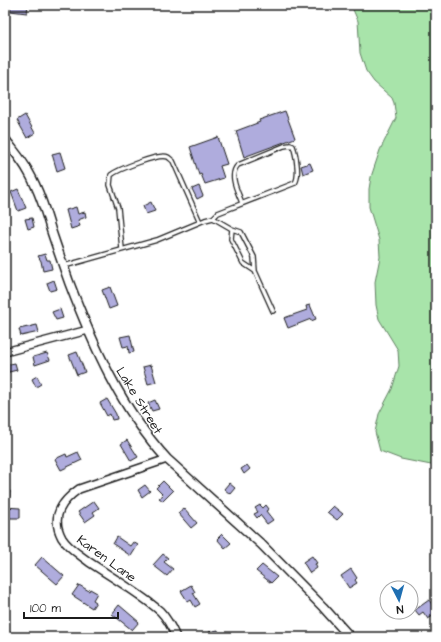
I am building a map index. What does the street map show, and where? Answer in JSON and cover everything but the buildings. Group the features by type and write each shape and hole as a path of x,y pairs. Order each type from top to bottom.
{"street":[{"name":"Lake Street","path":"5,139 21,159 35,185 88,330 104,363 136,420 153,444 167,459 261,544 323,607 350,637"},
{"path":"5,352 88,330"},
{"name":"Karen Lane","path":"167,459 79,489 67,497 59,510 57,524 62,538 72,549 132,590 161,612 170,624 176,637"}],"lane":[{"path":"64,266 157,240 213,218 218,213 242,204 295,183 298,175 293,146 284,146 234,168 234,180 242,204"},
{"path":"122,249 118,208 110,185 111,175 118,170 162,156 168,157 172,161 200,222"},
{"path":"213,218 240,232 254,257 255,271 274,311"},
{"path":"232,229 231,239 243,263 255,271"}],"green space":[{"path":"351,5 436,5 436,466 401,459 380,451 375,432 379,414 392,389 399,366 398,350 379,319 376,305 375,282 380,257 379,240 369,207 369,189 371,177 380,150 396,118 392,98 374,82 366,71 360,53 358,21"}]}
